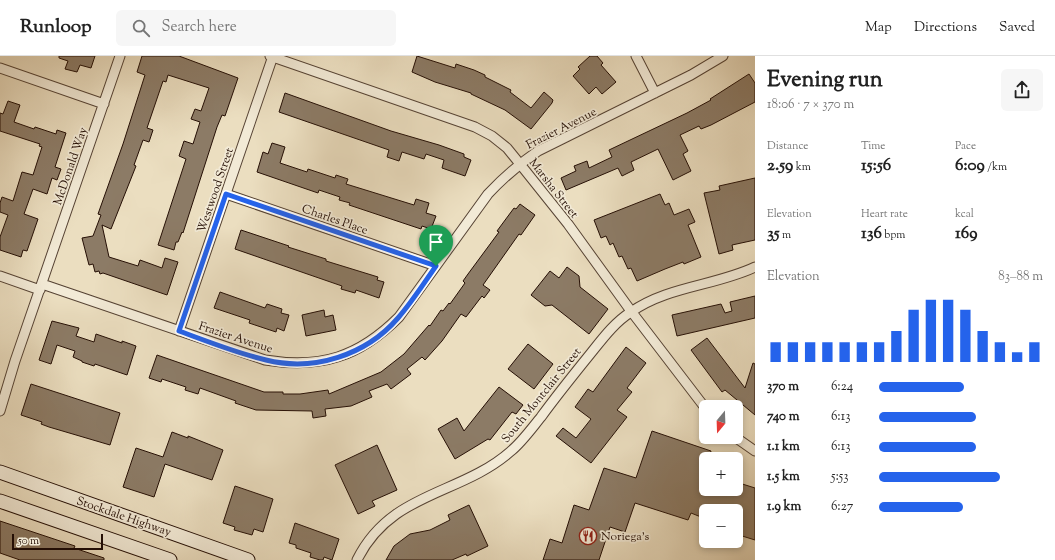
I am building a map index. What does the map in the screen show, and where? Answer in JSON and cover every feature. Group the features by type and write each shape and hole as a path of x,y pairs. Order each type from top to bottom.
{"main road":[{"name":"Stockdale Highway","path":"0,472 248,560"},
{"path":"0,501 170,560"}],"street":[{"name":"McDonald Way","path":"0,411 120,56"},
{"name":"Marsha Street","path":"272,56 475,127 492,136 506,148 520,164 568,224 631,312 699,400"},
{"name":"Westwood Street","path":"179,331 272,56"},
{"path":"636,56 655,93"},
{"name":"Frazier Avenue","path":"0,276 41,287 265,360 286,364 310,364 348,354 367,344 384,332 399,317 488,194 504,177 520,164 538,151 691,75 723,56"},
{"path":"0,68 104,104"},
{"name":"Charles Place","path":"226,194 436,266"},
{"name":"South Montclair Street","path":"357,560 366,542 390,517 407,506 480,473 512,451 609,330 631,312 647,302 665,294 732,276 755,267"},
{"path":"743,443 755,451"}],"building":[{"path":"59,56 95,56 91,68 80,65 77,72 65,69 68,61 59,58"},
{"path":"142,56 179,56 238,78 225,116 222,115 217,127 183,233 182,232 178,242 176,242 174,250 158,245 186,159 179,156 184,141 193,144 200,122 191,119 195,109 201,111 209,88 168,75 166,82 163,81 147,128 153,130 149,142 143,140 134,165 136,166 111,229 102,225 109,257 138,266 140,260 162,268 165,258 178,262 167,295 103,273 100,274 99,271 95,272 93,264 89,265 82,238 93,236 101,215 98,214 123,144 145,75 137,72"},
{"path":"417,56 455,68 456,64 485,75 485,77 511,90 510,92 531,108 544,92 553,100 552,103 531,129 505,110 471,93 435,82 412,72"},
{"path":"590,56 597,56 603,63 601,65 616,82 602,94 596,87 589,94 573,76 580,69 578,67"},
{"path":"749,74 755,83 755,102 711,125 701,129 699,126 680,135 688,151 683,154 691,171 673,180 658,149 631,162 634,170 622,176 618,168 566,190 561,178 576,171 574,166 587,161 589,168 612,157 609,150 711,100 710,99"},
{"path":"285,93 391,131 464,154 464,157 471,160 465,176 442,168 444,160 426,154 424,159 402,152 399,161 387,157 389,150 279,112"},
{"path":"8,101 20,105 14,122 34,129 35,127 56,134 57,130 66,133 55,167 61,169 57,180 52,178 47,194 33,189 24,214 38,219 27,251 23,250 21,257 0,250 0,237 8,215 0,212 0,203 2,197 13,201 22,172 33,175 42,147 39,146 40,144 0,131 0,113 3,114"},
{"path":"272,143 285,147 280,163 307,172 308,169 335,178 336,175 348,179 346,184 414,205 416,199 429,203 426,213 436,216 431,229 422,226 421,229 349,205 350,203 339,200 340,197 319,190 318,193 257,172 263,152 268,154"},
{"path":"755,178 755,240 732,245 733,250 719,254 704,193 720,190 719,186"},
{"path":"660,194 665,205 669,203 674,215 689,209 695,222 688,225 701,257 684,264 683,262 637,281 631,268 628,269 622,256 619,257 613,243 610,245 606,236 601,238 594,220"},
{"path":"520,204 535,215 521,235 519,234 483,285 490,290 484,298 482,296 466,317 461,314 442,341 425,360 422,357 407,369 411,374 391,389 387,384 369,391 372,397 351,406 325,409 326,416 313,418 312,411 256,410 200,388 198,394 185,390 186,387 162,379 161,382 149,378 157,355 264,392 283,392 283,394 300,394 328,390 329,394 381,372 404,354 429,325 430,326 441,310 443,311 449,303 450,304 465,283 463,281 499,232 497,231 514,208 516,209"},
{"path":"241,230 326,259 326,261 378,277 377,280 384,282 379,298 356,290 355,293 341,289 342,286 235,249"},
{"path":"567,267 579,276 580,287 608,309 589,334 552,305 545,306 531,295 550,271 559,278"},
{"path":"220,292 265,308 267,304 282,309 281,313 289,315 284,331 277,328 276,332 249,323 250,320 214,308"},
{"path":"755,296 755,318 677,336 672,315 721,304 725,313 732,311 730,302"},
{"path":"324,310 325,317 333,315 336,330 306,336 302,315"},
{"path":"52,321 79,328 76,336 94,342 96,334 136,346 127,375 95,364 94,366 82,362 73,357 75,351 57,345 51,364 39,360"},
{"path":"707,338 745,388 753,363 755,364 755,415 743,405 743,400 737,400 725,390 722,392 691,350"},
{"path":"528,344 553,364 534,389 508,369"},
{"path":"626,347 646,363 627,388 632,392 617,410 627,417 591,463 556,436 563,428 576,438 591,419 575,407 588,389 593,392"},
{"path":"31,384 120,413 110,445 49,427 41,424 42,422 21,415"},
{"path":"499,387 523,405 516,414 512,412 490,440 488,439 455,459 438,429 457,418 464,431"},
{"path":"652,431 711,451 699,452 699,496 743,496 743,484 755,488 755,540 743,536 743,504 699,504 699,516 691,513 688,520 635,503 625,532 610,527 599,560 543,560 550,539 562,543 574,505 589,510 604,468 636,478"},
{"path":"172,432 188,438 188,436 223,450 212,480 165,464 154,497 123,487 136,448 163,457"},
{"path":"377,445 397,490 372,501 375,506 358,514 335,465"},
{"path":"235,486 273,499 263,532 254,529 252,535 234,530 235,527 223,523"},
{"path":"469,505 488,546 467,556 466,554 452,560 386,560 394,546 410,534 430,530 450,520 448,515"},
{"path":"0,521 75,546 74,548 104,558 104,560 20,560 0,553"},
{"path":"295,523 339,539 332,560 324,557 323,560 320,560 310,557 311,553 296,548 296,545 289,543"}],"place":[{"name":"Noriega's","path":"588,536"}],"route":[{"path":"226,194 436,266 399,317 384,332 367,344 348,354 328,360 310,364 286,364 265,360 179,331 226,194"}]}
